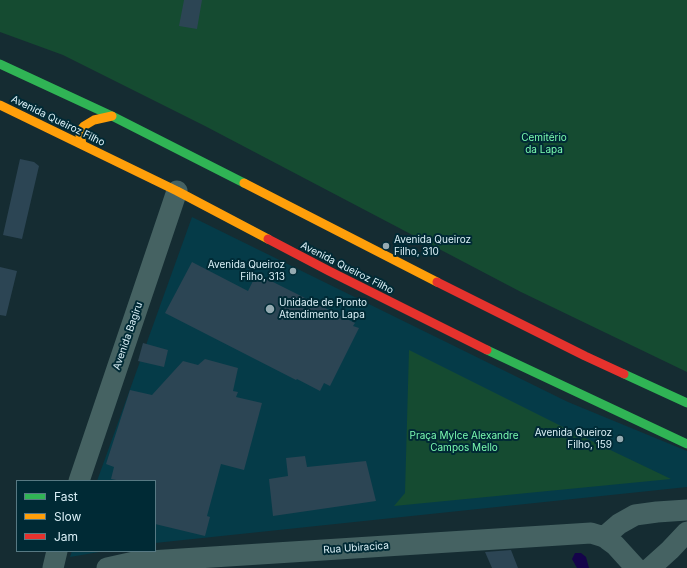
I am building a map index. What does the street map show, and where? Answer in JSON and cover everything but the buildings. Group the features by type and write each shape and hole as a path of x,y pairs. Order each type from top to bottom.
{"main road":[{"path":"0,64 112,116 585,356 687,403"},
{"name":"Avenida Queiroz Filho","path":"0,105 178,192 329,271 509,361 687,444"},
{"path":"82,144 80,135 84,126 94,120 112,116"}],"street":[{"name":"Avenida Bagiru","path":"78,480 178,192"},
{"path":"604,537 618,524 635,515 687,510"},
{"path":"650,568 687,532"},
{"name":"Rua Ubiracica","path":"107,568 142,562 572,533 591,533 604,537 615,545 636,568"},
{"path":"53,568 57,552"}],"shaded area":[{"name":"Unidade de Pronto Atendimento Lapa","path":"192,217 568,402 687,451 687,487 156,543 156,480 97,480"},
{"path":"72,552 99,552 70,557"},
{"path":"575,553 581,553 586,557 589,568 577,568 572,559"}],"green space":[{"name":"Cemitério da Lapa","path":"0,0 687,0 687,372 521,292 205,126 63,55 0,32"},
{"name":"Praça Mylce Alexandre Campos Mello","path":"409,350 671,479 394,506 405,493"}],"traffic: fast":[{"path":"0,64 112,116 244,183"},
{"path":"487,350 687,444"},
{"path":"624,374 687,403"}],"traffic: slow":[{"path":"0,105 177,191 268,239"},
{"path":"82,144 80,135 84,126 94,120 112,116"},
{"path":"244,183 437,282"}],"traffic: jam":[{"path":"268,239 487,350"},
{"path":"437,282 624,374"}],"place":[{"name":"Avenida Queiroz Filho, 310","path":"386,246"},
{"name":"Avenida Queiroz Filho, 313","path":"293,271"},
{"name":"Unidade de Pronto Atendimento Lapa","path":"270,309"},
{"name":"Avenida Queiroz Filho, 159","path":"620,439"}]}
